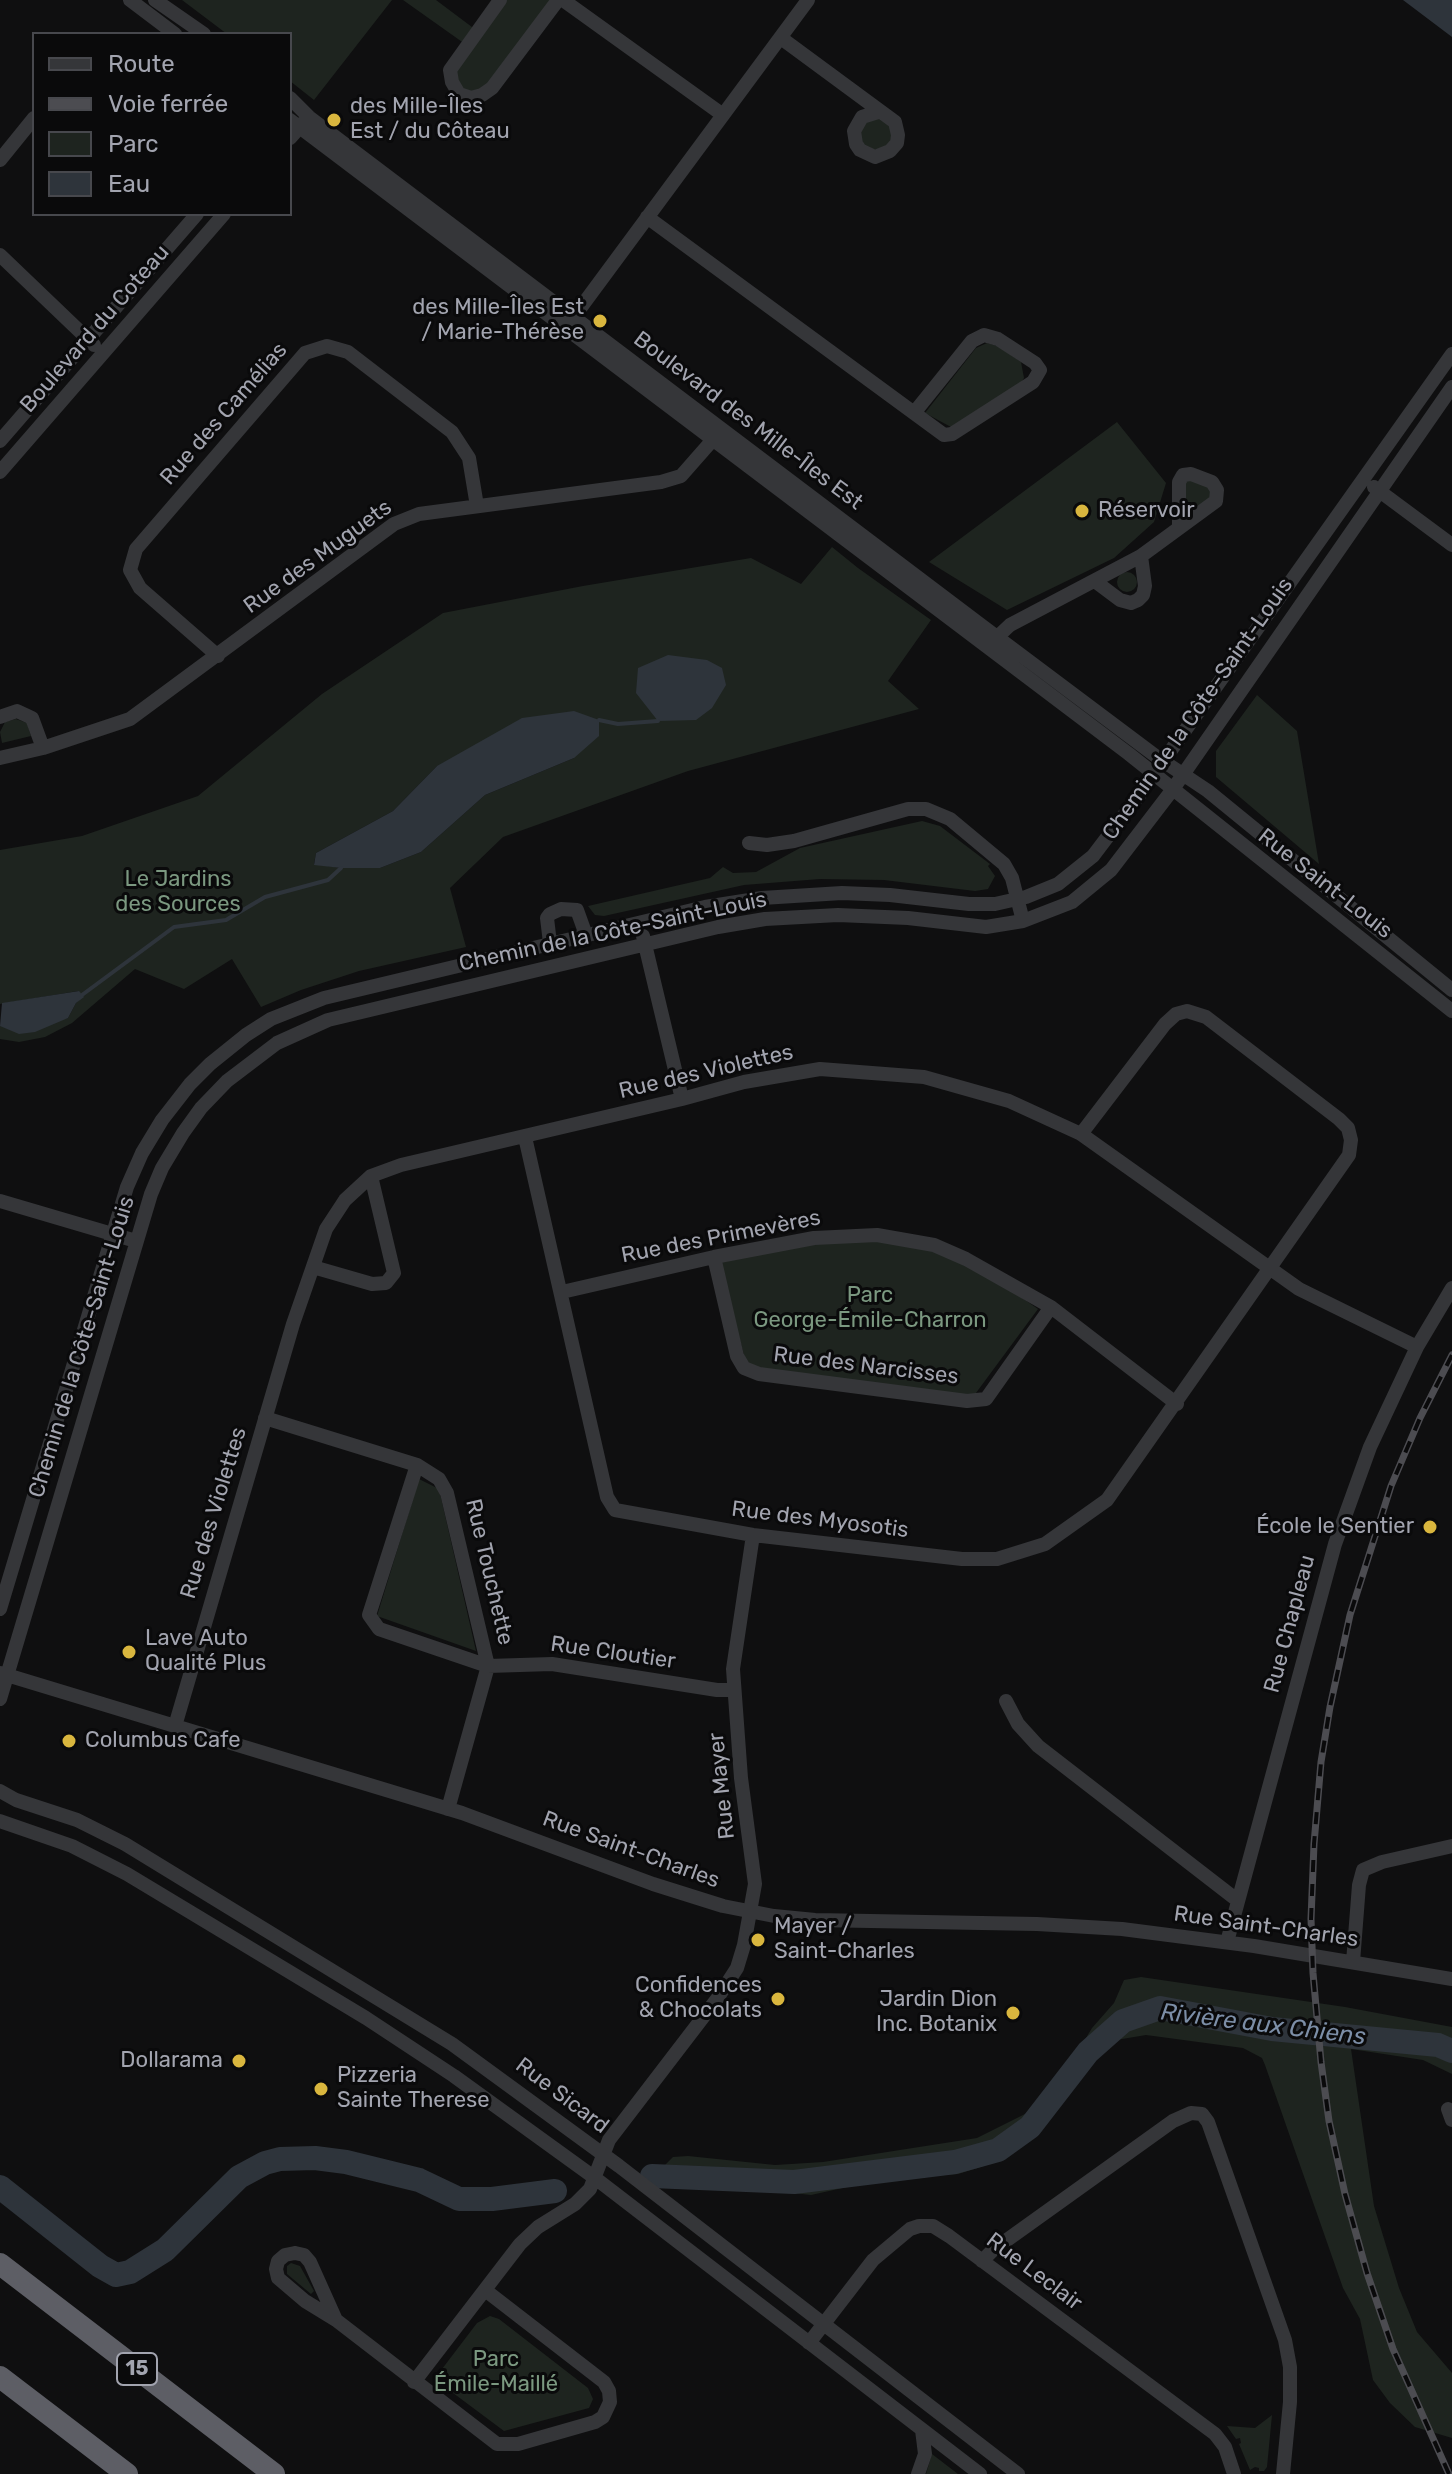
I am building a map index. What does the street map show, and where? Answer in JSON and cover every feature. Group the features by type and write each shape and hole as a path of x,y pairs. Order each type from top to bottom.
{"highway":[{"name":"15","path":"0,2264 274,2474"},
{"path":"0,2377 127,2474"}],"street":[{"path":"130,0 155,28"},
{"path":"155,0 201,32"},
{"path":"500,0 450,70 459,94 471,98 492,88 560,0 723,115"},
{"path":"570,323 808,0"},
{"path":"781,38 878,112"},
{"path":"0,160 32,120"},
{"name":"Boulevard des Mille-Îles Est","path":"297,125 718,434 992,642 1173,789"},
{"name":"Boulevard du Coteau","path":"0,441 195,216"},
{"name":"Boulevard du Coteau","path":"0,472 222,216"},
{"path":"647,217 914,413 944,435 952,434 1033,382 1040,370 1035,363 998,339 984,335 972,341 914,413"},
{"path":"0,255 103,353"},
{"name":"Rue des Camélias","path":"218,656 140,588 130,570 136,549 305,353 327,346 348,352 452,432 469,458 477,506"},
{"name":"Chemin de la Côte-Saint-Louis","path":"0,1607 127,1187 142,1153 171,1107 222,1053 277,1016 355,989 733,902 804,894 875,894 995,904 1058,884 1084,864 1164,761 1452,354"},
{"name":"Chemin de la Côte-Saint-Louis","path":"2,1675 151,1194 168,1156 192,1120 218,1090 270,1048 328,1020 735,924 802,916 875,916 986,927 1023,921 1058,909 1094,886 1173,789 1452,387"},
{"name":"Rue des Muguets","path":"0,758 43,748 130,719 394,524 419,514 661,482 681,476 718,434"},
{"path":"1364,480 1452,545"},
{"path":"992,642 1010,625 1141,556 1179,527"},
{"path":"1096,582 1120,600 1131,603 1138,600 1145,586 1141,556"},
{"name":"Boulevard des Mille-Îles Est","path":"992,642 1183,774"},
{"path":"0,717 17,711 32,718 43,748"},
{"name":"Rue Saint-Louis","path":"1183,774 1452,990"},
{"name":"Rue Saint-Louis","path":"1173,789 1452,1011"},
{"path":"749,843 767,845 794,841 908,809 926,809 950,819 998,858 1012,878 1023,921"},
{"name":"Chemin de la Côte-Saint-Louis","path":"550,943 547,918 561,909 577,910 586,935"},
{"path":"640,923 682,1099"},
{"name":"Rue des Myosotis","path":"525,1137 607,1497 615,1510 753,1535 962,1559 997,1559 1045,1544 1107,1500 1349,1155 1351,1140 1348,1128 1339,1119 1206,1017 1187,1011 1176,1014 1165,1024 1081,1134"},
{"name":"Rue des Violettes","path":"175,1726 265,1418 326,1229 345,1200 371,1176 401,1165 744,1082 820,1069 924,1077 1009,1101 1081,1134 1299,1289 1417,1347"},
{"path":"199,1074 218,1090"},
{"path":"313,1267 372,1284 386,1283 394,1273 371,1176"},
{"path":"0,1201 136,1241"},
{"name":"Rue des Primevères","path":"562,1292 814,1238 877,1235 934,1245 966,1259 1051,1307 1177,1404"},
{"name":"Rue des Narcisses","path":"714,1257 737,1356 744,1368 759,1374 967,1401 986,1399 1051,1307"},
{"name":"Rue Chapleau","path":"1227,1942 1335,1544 1370,1447 1417,1347 1452,1288"},
{"path":"58,1415 82,1422"},
{"name":"Rue Touchette","path":"265,1418 417,1465 439,1479 447,1493 488,1666 448,1809"},
{"name":"Rue Cloutier","path":"417,1465 369,1615 379,1629 488,1666 552,1664 733,1690"},
{"name":"Rue Mayer","path":"595,2178 609,2140 728,1984 740,1961 755,1884 741,1778 733,1669 753,1535"},
{"path":"0,1699 2,1675"},
{"name":"Rue Saint-Charles","path":"2,1675 448,1809 713,1904 836,1921 1092,1927 1227,1942 1452,1979"},
{"path":"1006,1701 1018,1724 1038,1746 1237,1900"},
{"name":"Rue Sicard","path":"0,1791 88,1825 207,1893 379,1998 509,2083 1018,2474"},
{"path":"0,1821 86,1852 366,2018 470,2087 595,2178 980,2474"},
{"path":"1353,1962 1363,1870 1382,1862 1452,1846"},
{"path":"194,1914 207,1893"},
{"path":"366,2018 379,1998"},
{"path":"982,2261 1167,2125 1185,2115 1199,2113 1208,2122 1284,2335 1291,2388 1283,2474"},
{"path":"414,2382 527,2237 580,2199 595,2178"},
{"name":"Rue Leclair","path":"809,2343 867,2266 914,2227 936,2228 1215,2434 1225,2447 1234,2474"},
{"path":"336,2320 307,2258 295,2253 281,2258 276,2269 280,2281 336,2320 490,2440 502,2445 518,2444 603,2417 610,2402 604,2382 485,2290"},
{"path":"918,2474 925,2454 922,2430"}],"green space":[{"path":"182,0 392,0 314,100 292,83 292,32 224,32"},
{"path":"403,0 436,0 476,30 465,44"},
{"path":"500,0 558,0 492,88 459,94 450,70"},
{"path":"881,117 894,130 889,147 867,151 857,131 859,125"},
{"path":"987,343 998,346 1021,362 1024,378 1020,384 951,427 925,413 976,348"},
{"path":"1117,422 1166,483 1154,522 1114,558 1007,610 929,562"},
{"path":"1185,479 1210,486 1213,498 1184,519"},
{"name":"Le Jardins des Sources","path":"832,547 931,620 888,681 919,709 688,771 503,837 450,888 466,947 359,971 261,1007 232,959 184,989 135,969 72,1023 45,1037 19,1042 0,1039 0,1026 68,1018 83,996 78,991 0,1004 0,850 82,836 198,796 322,694 443,613 751,558 801,584","holes":["574,758 485,795 421,852 380,868 314,864 316,853 393,811 437,766"]},
{"path":"1123,572 1131,572 1137,582 1131,592 1123,592 1117,586 1117,578"},
{"path":"1257,695 1297,731 1319,864 1216,777 1216,751"},
{"path":"16,719 27,723 31,736 2,743 0,732 5,722"},
{"path":"922,821 940,826 990,864 988,866 995,876 988,889 975,891 884,880 820,879 744,885 604,916 595,915 588,906 710,878 723,867 733,873 756,872 800,848"},
{"name":"Parc George-Émile-Charron","path":"877,1235 966,1259 1038,1309 973,1397 747,1366 718,1260 800,1241"},
{"path":"419,1479 439,1489 476,1651 377,1616"},
{"path":"1141,1977 1345,2007 1452,2027 1452,2074 1423,2060 1351,2049 1374,2206 1399,2288 1417,2332 1452,2373 1452,2438 1415,2427 1390,2403 1373,2380 1360,2319 1343,2288 1265,2065 1262,2058 1243,2048 1146,2035 1116,2040 1094,2058 1051,2116 1012,2149 984,2166 958,2174 874,2181 811,2195 683,2181 670,2177 665,2165 673,2157 688,2156 775,2165 823,2162 977,2138 1033,2110 1052,2094 1092,2028 1114,2003 1124,1980"},
{"path":"291,2263 300,2266 314,2291 311,2294 287,2274 287,2266"},
{"name":"Parc Émile-Maillé","path":"490,2316 499,2319 588,2388 593,2399 589,2408 504,2431 445,2387 441,2380 442,2369 477,2323"},
{"path":"1272,2415 1267,2467 1264,2471 1255,2467 1250,2470 1239,2444 1240,2438 1236,2439 1227,2426 1255,2428"},
{"path":"932,2454 958,2474 926,2474"}],"water":[{"path":"1403,0 1452,0 1452,37"},
{"path":"668,655 707,660 722,668 726,685 712,708 696,720 658,721 636,693 638,668"},
{"path":"574,711 599,720 599,736 574,758 485,795 421,852 380,868 314,865 316,853 393,811 437,766 522,718"},
{"path":"79,991 84,997 76,1003 68,1018 35,1032 19,1034 0,1026 2,1003"}],"waterway":[{"path":"599,720 618,724 658,721"},
{"path":"82,995 174,927 226,920 265,897 328,880 341,868"},
{"name":"Rivière aux Chiens","path":"652,2176 794,2182 955,2162 998,2150 1030,2127 1088,2052 1123,2021 1160,2008 1272,2029 1438,2045 1452,2051"},
{"name":"Rivière aux Chiens","path":"0,2187 100,2266 116,2275 130,2272 165,2250 239,2177 280,2159 315,2158 346,2162 419,2180 459,2199 492,2199 555,2191"}],"railway":[{"path":"1449,2474 1393,2349 1345,2194 1329,2121 1321,2062 1311,1919 1321,1762 1350,1615 1391,1486 1420,1418 1452,1355"}],"place":[{"name":"des Mille-Îles Est / du Côteau","path":"334,120"},
{"name":"des Mille-Îles Est / Marie-Thérèse","path":"600,321"},
{"name":"Réservoir","path":"1082,511"},
{"name":"École le Sentier","path":"1430,1527"},
{"name":"Lave Auto Qualité Plus","path":"129,1652"},
{"name":"Columbus Cafe","path":"69,1741"},
{"name":"Mayer / Saint-Charles","path":"758,1940"},
{"name":"Confidences & Chocolats","path":"778,1999"},
{"name":"Jardin Dion Inc. Botanix","path":"1013,2013"},
{"name":"Dollarama","path":"239,2061"},
{"name":"Pizzeria Sainte Therese","path":"321,2089"}]}
